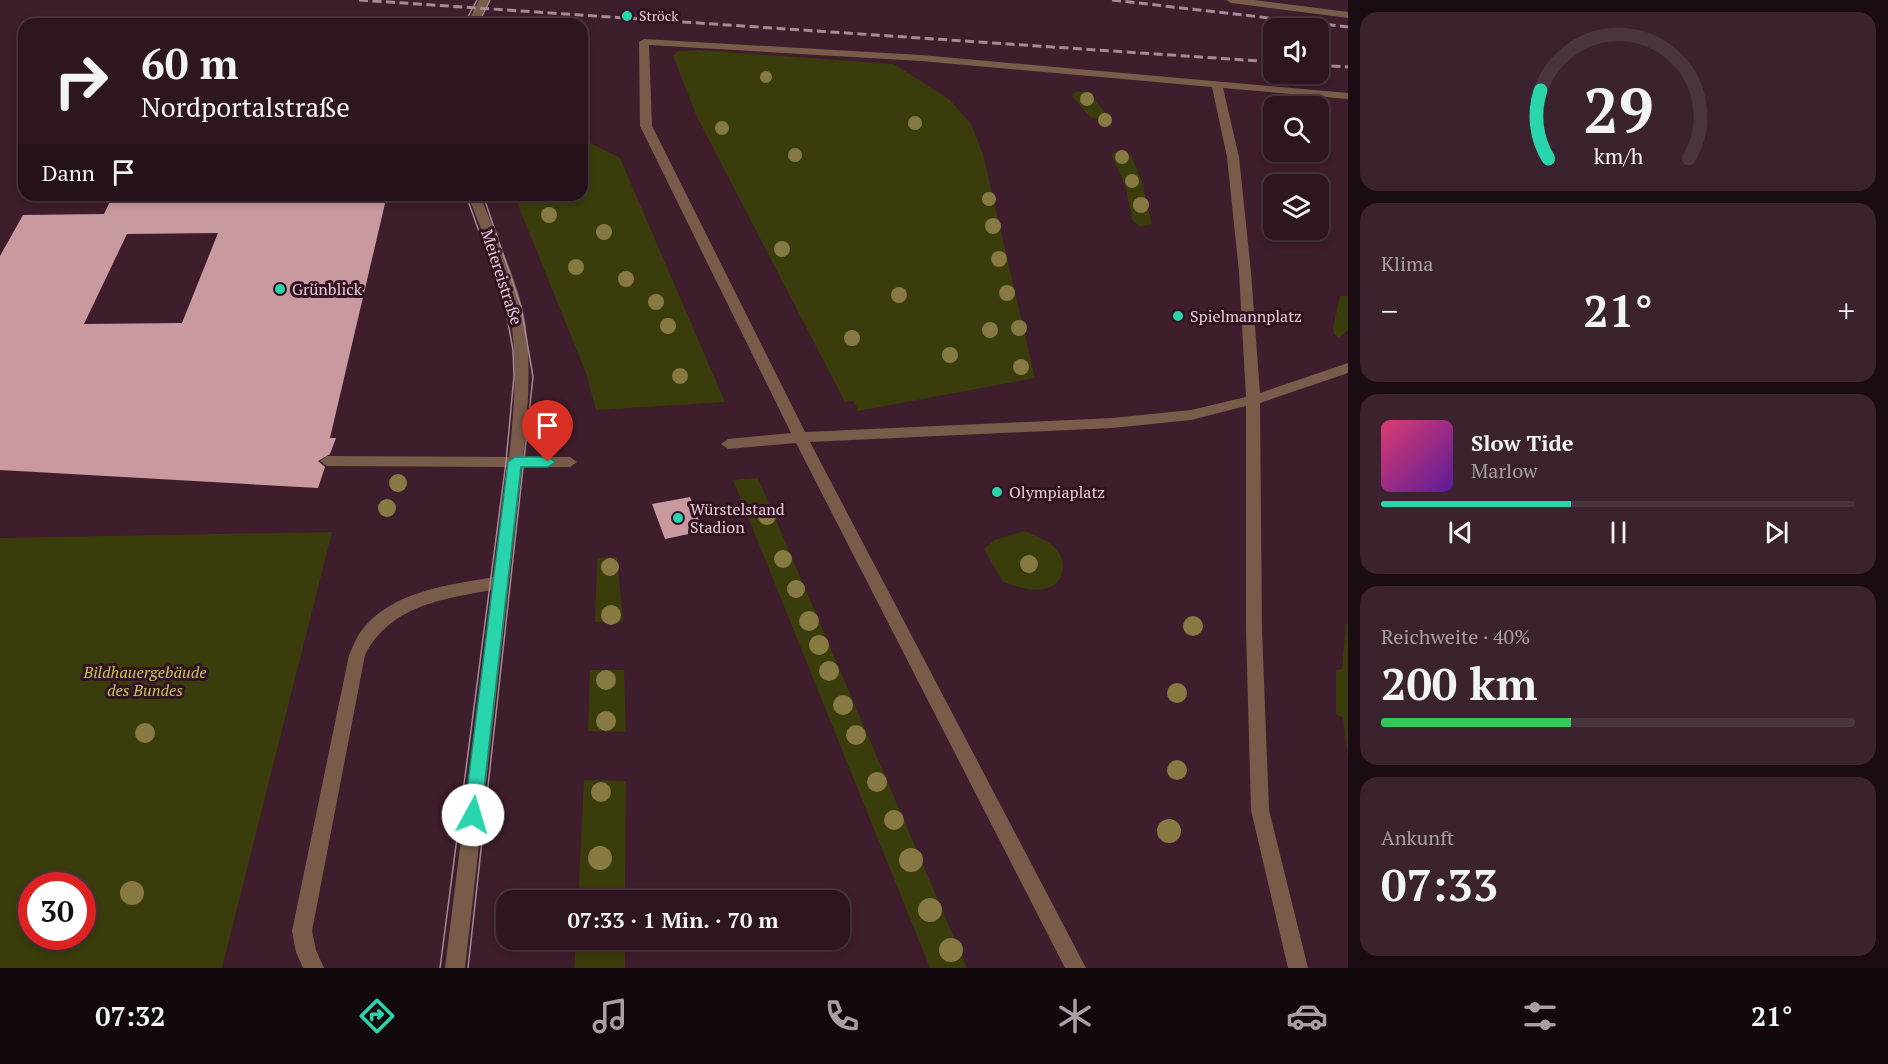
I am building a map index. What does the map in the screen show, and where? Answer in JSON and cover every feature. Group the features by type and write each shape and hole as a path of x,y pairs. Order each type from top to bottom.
{"street":[{"path":"475,18 484,0"},
{"path":"1231,0 1348,15"},
{"path":"1076,968 801,439 646,126 644,42 921,58 1348,96"},
{"path":"1217,84 1234,169 1245,272 1253,400 1254,630 1260,810 1298,968"},
{"name":"Meiereistraße","path":"455,968 523,399 519,325 508,286 476,201"},
{"path":"728,444 1112,423 1191,415 1253,400 1348,368"},
{"path":"327,461 570,462"},
{"path":"314,968 306,952 303,931 357,655 368,633 404,607 431,595 500,582"}],"green space":[{"path":"699,50 894,64 950,100 971,124 983,154 1035,378 858,411 854,401 845,402 697,117 673,56 678,51"},
{"path":"1078,91 1090,94 1110,118 1104,121 1090,117 1073,97 1072,94"},
{"path":"588,142 620,158 725,402 596,410 586,373 516,201 588,201"},
{"path":"1121,151 1131,155 1142,182 1152,224 1140,227 1132,220 1126,187 1111,154"},
{"path":"1340,296 1348,296 1348,330 1339,338 1334,334 1333,328"},
{"path":"758,478 967,968 930,968 733,480"},
{"path":"1024,531 1050,544 1061,557 1063,570 1061,577 1044,589 1034,590 1003,582 984,549 994,540"},
{"name":"Bildhauergebäude des Bundes","path":"332,532 222,968 0,968 0,538"},
{"path":"617,557 623,622 595,622 597,558"},
{"path":"1346,624 1348,624 1348,758 1343,718 1336,714 1336,670 1342,669"},
{"path":"590,670 624,670 626,732 588,731"},
{"path":"584,780 626,781 625,890 578,890"},
{"path":"575,950 625,950 625,968 574,968"}],"building":[{"name":"Grünblick","path":"110,201 386,201 330,438 336,438 330,454 318,461 325,467 318,488 0,470 0,256 23,215 104,214","holes":["218,233 182,323 84,324 127,234"]},
{"name":"Würstelstand Stadion","path":"690,497 703,531 665,539 652,504"}],"tram line":[{"path":"467,18 477,0"},
{"path":"481,18 490,0"},
{"path":"440,968 506,462 514,376 513,350 504,301 468,201"},
{"path":"468,968 533,377 521,307 485,201"}],"railway":[{"path":"359,0 1263,61"},
{"path":"1112,0 1348,27"},
{"path":"1329,66 1348,67"}],"place":[{"name":"Ströck","path":"627,16"},
{"name":"Grünblick","path":"280,289"},
{"name":"Spielmannplatz","path":"1178,316"},
{"name":"Olympiaplatz","path":"997,492"},
{"name":"Würstelstand Stadion","path":"678,518"}],"route":[{"path":"473,815 515,462 548,462"}]}
